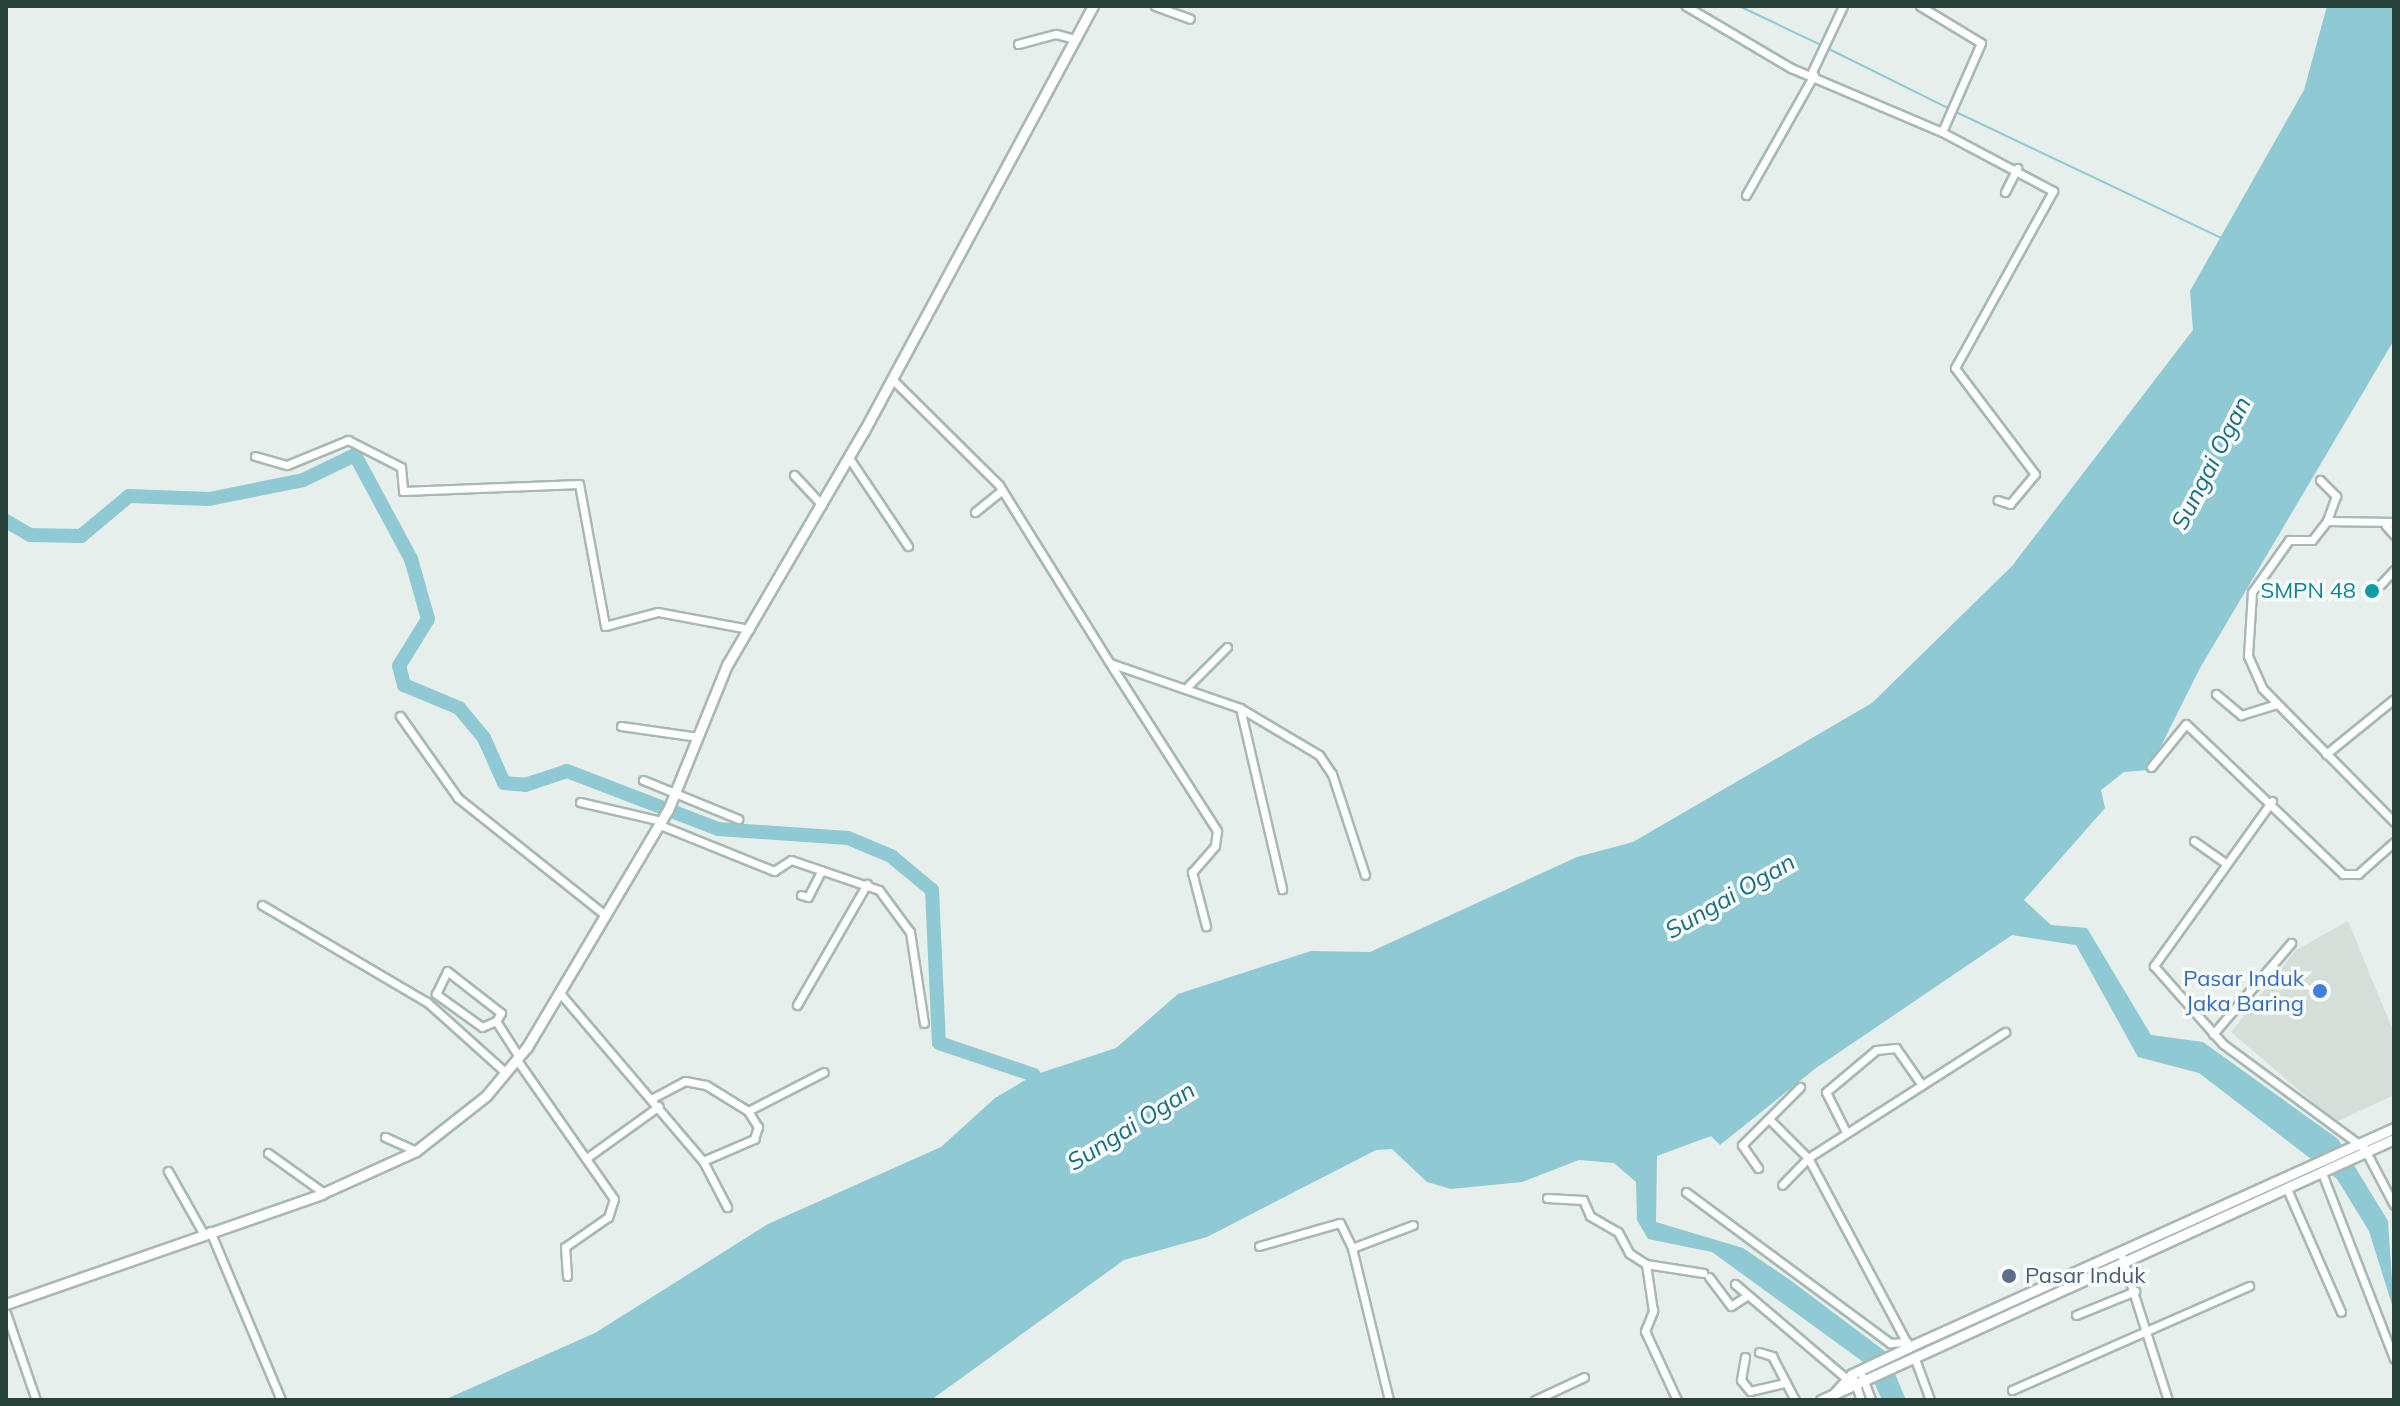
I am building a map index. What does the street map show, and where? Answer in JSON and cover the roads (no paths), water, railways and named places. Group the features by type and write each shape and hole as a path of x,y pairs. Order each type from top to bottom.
{"street":[{"path":"6,1304 205,1230 324,1193 416,1151 506,1073 559,992 670,807 698,737 749,629 849,458 1093,6"},
{"path":"1155,6 1190,19"},
{"path":"1686,6 1735,39 1943,129 2017,168 2053,193 1955,370 2035,474 2010,504 1998,500"},
{"path":"1746,195 1813,71 1843,6"},
{"path":"1920,6 1980,41 1943,129"},
{"path":"1018,44 1056,34 1075,39"},
{"path":"2005,192 2017,168"},
{"path":"892,379 1002,490 1217,831 1215,846 1192,872 1206,926"},
{"path":"255,456 287,465 348,440 401,467 405,491 579,484 604,625 658,612 749,629"},
{"path":"849,458 908,546"},
{"path":"794,475 822,506"},
{"path":"2320,480 2336,496 2327,521 2312,540 2291,538 2252,592 2249,665 2276,704 2394,822"},
{"path":"975,512 1002,490"},
{"path":"2327,521 2390,524 2394,535"},
{"path":"2381,584 2394,570"},
{"path":"1188,686 1227,647"},
{"path":"1110,663 1188,686 1240,708 1319,755 1332,774 1365,875"},
{"path":"2216,694 2241,715 2276,704"},
{"path":"2326,754 2394,699"},
{"path":"1240,708 1282,889"},
{"path":"400,716 408,736 476,814 605,915"},
{"path":"2151,767 2186,724 2272,801 2346,875 2363,871 2394,842"},
{"path":"621,726 698,737"},
{"path":"643,780 676,790 738,819"},
{"path":"2272,801 2223,861 2153,963 2213,1034 2364,1148 2394,1205"},
{"path":"580,802 661,823 774,871 788,860 867,884 910,932 924,1023"},
{"path":"2194,841 2223,861"},
{"path":"801,895 808,897 822,870"},
{"path":"797,1005 867,884"},
{"path":"262,905 427,1002 506,1073"},
{"path":"2213,1034 2291,943"},
{"path":"447,971 501,1013 496,1021 482,1027 436,994 447,971"},
{"path":"559,992 653,1098 703,1161 727,1207"},
{"path":"496,1021 518,1058 588,1157 614,1204 608,1217 565,1247 567,1276"},
{"path":"1782,1185 1808,1158 1845,1130 1919,1081 2005,1032"},
{"path":"1845,1130 1826,1092 1876,1050 1896,1048 1919,1081"},
{"path":"748,1111 824,1072"},
{"path":"653,1098 685,1081 706,1085 748,1111 758,1127 754,1139 703,1161"},
{"path":"1758,1168 1742,1145 1800,1087"},
{"path":"588,1157 659,1106"},
{"path":"1769,1119 1808,1158 1908,1344"},
{"path":"1833,1395 1856,1373 1908,1344 2287,1189 2364,1148 2394,1128"},
{"path":"385,1137 416,1151"},
{"path":"2364,1148 2394,1139"},
{"path":"268,1153 324,1193"},
{"path":"1821,1400 1897,1369 2122,1257 2321,1170"},
{"path":"2321,1170 2394,1359"},
{"path":"168,1171 205,1230 281,1400"},
{"path":"2287,1189 2341,1312"},
{"path":"1686,1192 1890,1343 1908,1344"},
{"path":"1547,1198 1583,1200 1590,1216 1618,1232 1629,1253 1646,1264 1706,1275 1731,1306 1748,1295"},
{"path":"1259,1246 1340,1223 1352,1248 1389,1400"},
{"path":"1352,1248 1413,1225"},
{"path":"2122,1257 2168,1400"},
{"path":"1646,1264 1653,1311 1645,1331 1677,1400"},
{"path":"1735,1284 1856,1373 1865,1383 1871,1400"},
{"path":"2012,1390 2249,1286"},
{"path":"2076,1315 2135,1291"},
{"path":"6,1313 36,1400"},
{"path":"1759,1352 1772,1356 1795,1400"},
{"path":"1745,1357 1740,1372 1750,1391 1786,1383"},
{"path":"1915,1359 1930,1400"},
{"path":"1535,1400 1584,1377"},
{"path":"1861,1400 1865,1383"}],"water":[{"name":"Sungai Ogan","path":"2327,6 2394,6 2394,340 2200,668 2149,770 2124,772 2101,790 2105,808 2024,900 2051,925 2087,928 2151,1035 2203,1042 2338,1139 2388,1221 2394,1311 2369,1231 2337,1179 2199,1073 2138,1057 2076,945 2012,935 1816,1068 1720,1145 1711,1136 1657,1156 1656,1222 1743,1248 1790,1280 1886,1352 1906,1400 1882,1400 1866,1364 1712,1252 1648,1239 1637,1220 1636,1182 1614,1163 1579,1160 1522,1182 1451,1189 1427,1182 1392,1149 1376,1150 1207,1237 1124,1260 931,1400 444,1400 595,1333 768,1224 941,1147 995,1098 1034,1075 1116,1048 1178,994 1311,951 1370,952 1577,857 1633,842 1872,703 2012,566 2193,330 2190,291 2304,90"}],"waterway":[{"path":"1739,6 1821,45"},
{"path":"1827,48 1950,109"},
{"path":"1956,112 2224,239"},
{"path":"6,521 30,535 81,536 129,496 209,499 303,480 355,455 411,559 428,619 399,666 404,685 459,708 484,738 504,783 525,785 567,771 718,829 848,838 891,856 932,890 939,1043 1034,1075"}],"place":[{"name":"SMPN 48","path":"2372,591"},
{"name":"Pasar Induk Jaka Baring","path":"2320,991"},
{"name":"Pasar Induk","path":"2009,1276"}]}
